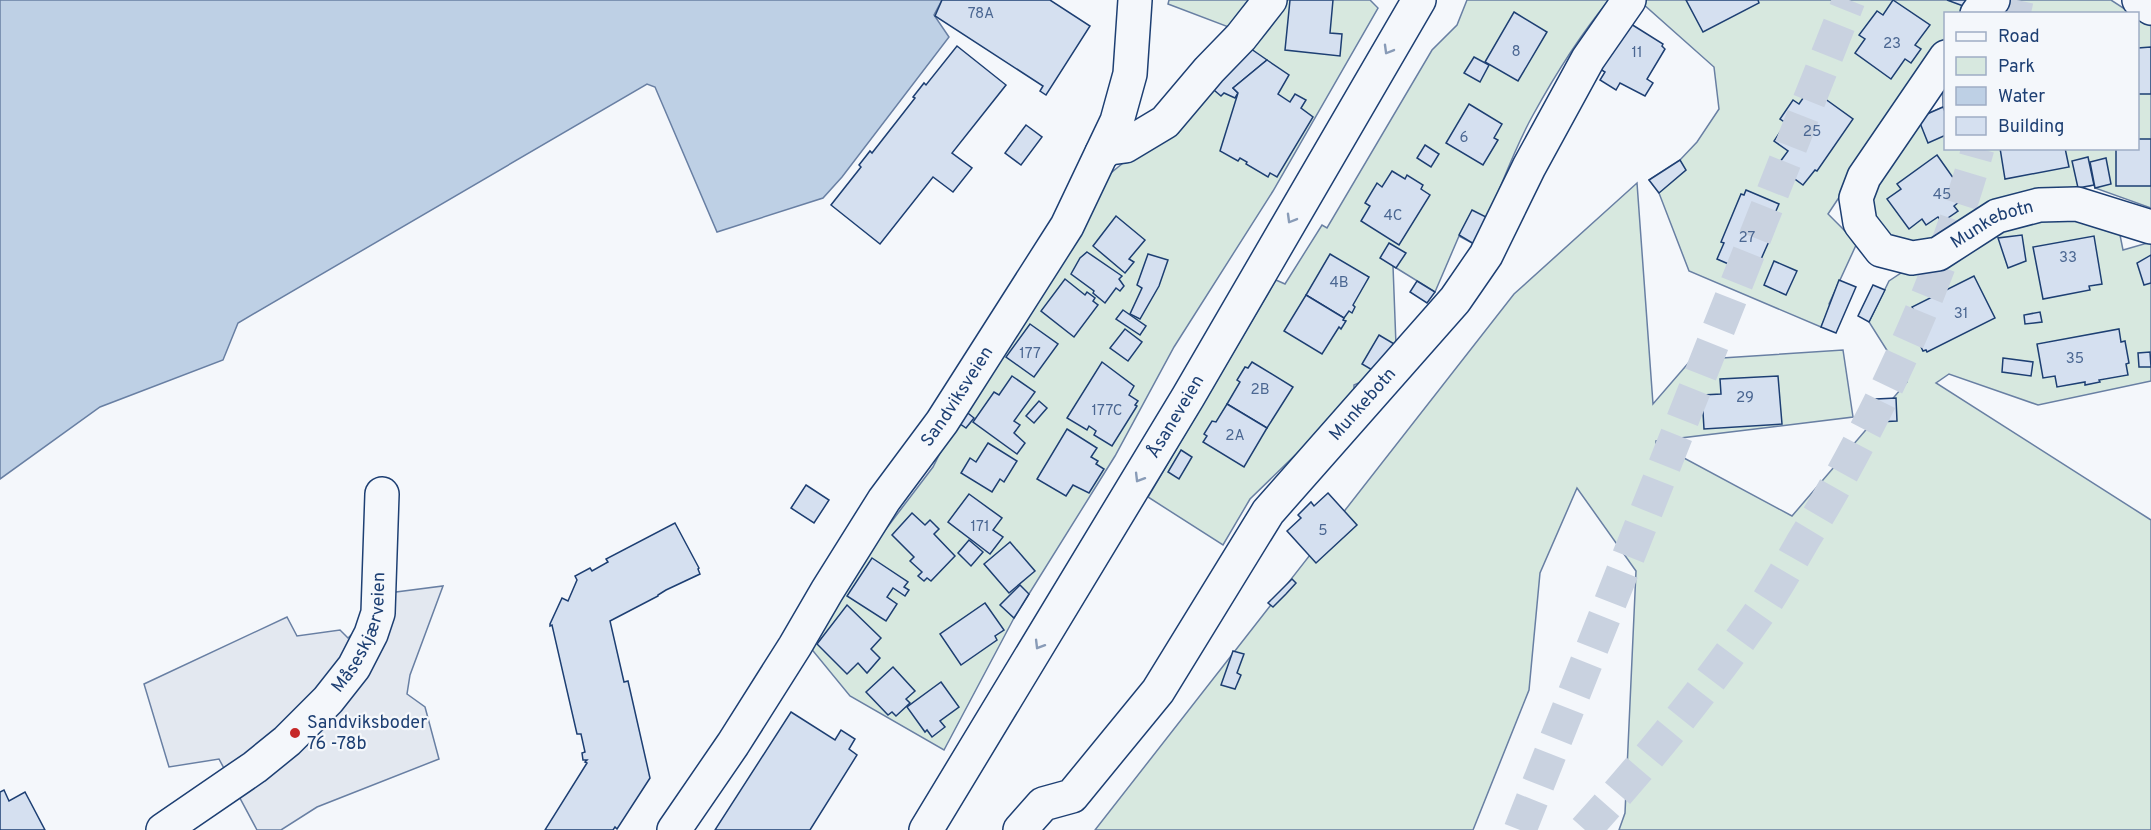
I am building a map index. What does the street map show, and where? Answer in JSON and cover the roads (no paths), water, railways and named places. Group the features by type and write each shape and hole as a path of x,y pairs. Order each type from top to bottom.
{"main road":[{"name":"Sandviksveien","path":"674,830 733,744 884,500 942,422 1068,226 1117,121 1130,74 1135,0"},
{"path":"1102,153 1110,148 1125,146 1165,122 1209,70 1241,37 1270,0"},
{"name":"Åsaneveien","path":"927,830 1188,397 1419,0"},
{"name":"Munkebotn","path":"1020,830 1043,804 1072,796 1158,691 1268,512 1455,300 1486,255 1529,167 1588,59 1629,0"},
{"path":"1978,12 1993,0"},
{"path":"2139,0 2151,8"},
{"name":"Munkebotn","path":"1944,60 1864,177 1856,198 1860,223 1881,250 1912,258 1938,254 1997,216 2039,205 2077,204 2151,227"},
{"name":"Måseskjærveien","path":"164,830 255,767 287,741 328,700 354,667 371,634 378,614 382,494"}],"water":[{"path":"0,0 942,0 934,15 949,37 842,177 823,198 717,232 655,87 647,84 238,323 223,360 100,407 0,479"}],"tunnel":[{"path":"1520,830 1849,0"},
{"path":"2014,12 2017,0"},
{"path":"1585,830 1656,748 1724,662 1771,595 1830,495 1881,400 1925,301 1963,199 1977,150"}],"place":[{"name":"Sandviksboder 76 -78b","path":"295,733"}]}
